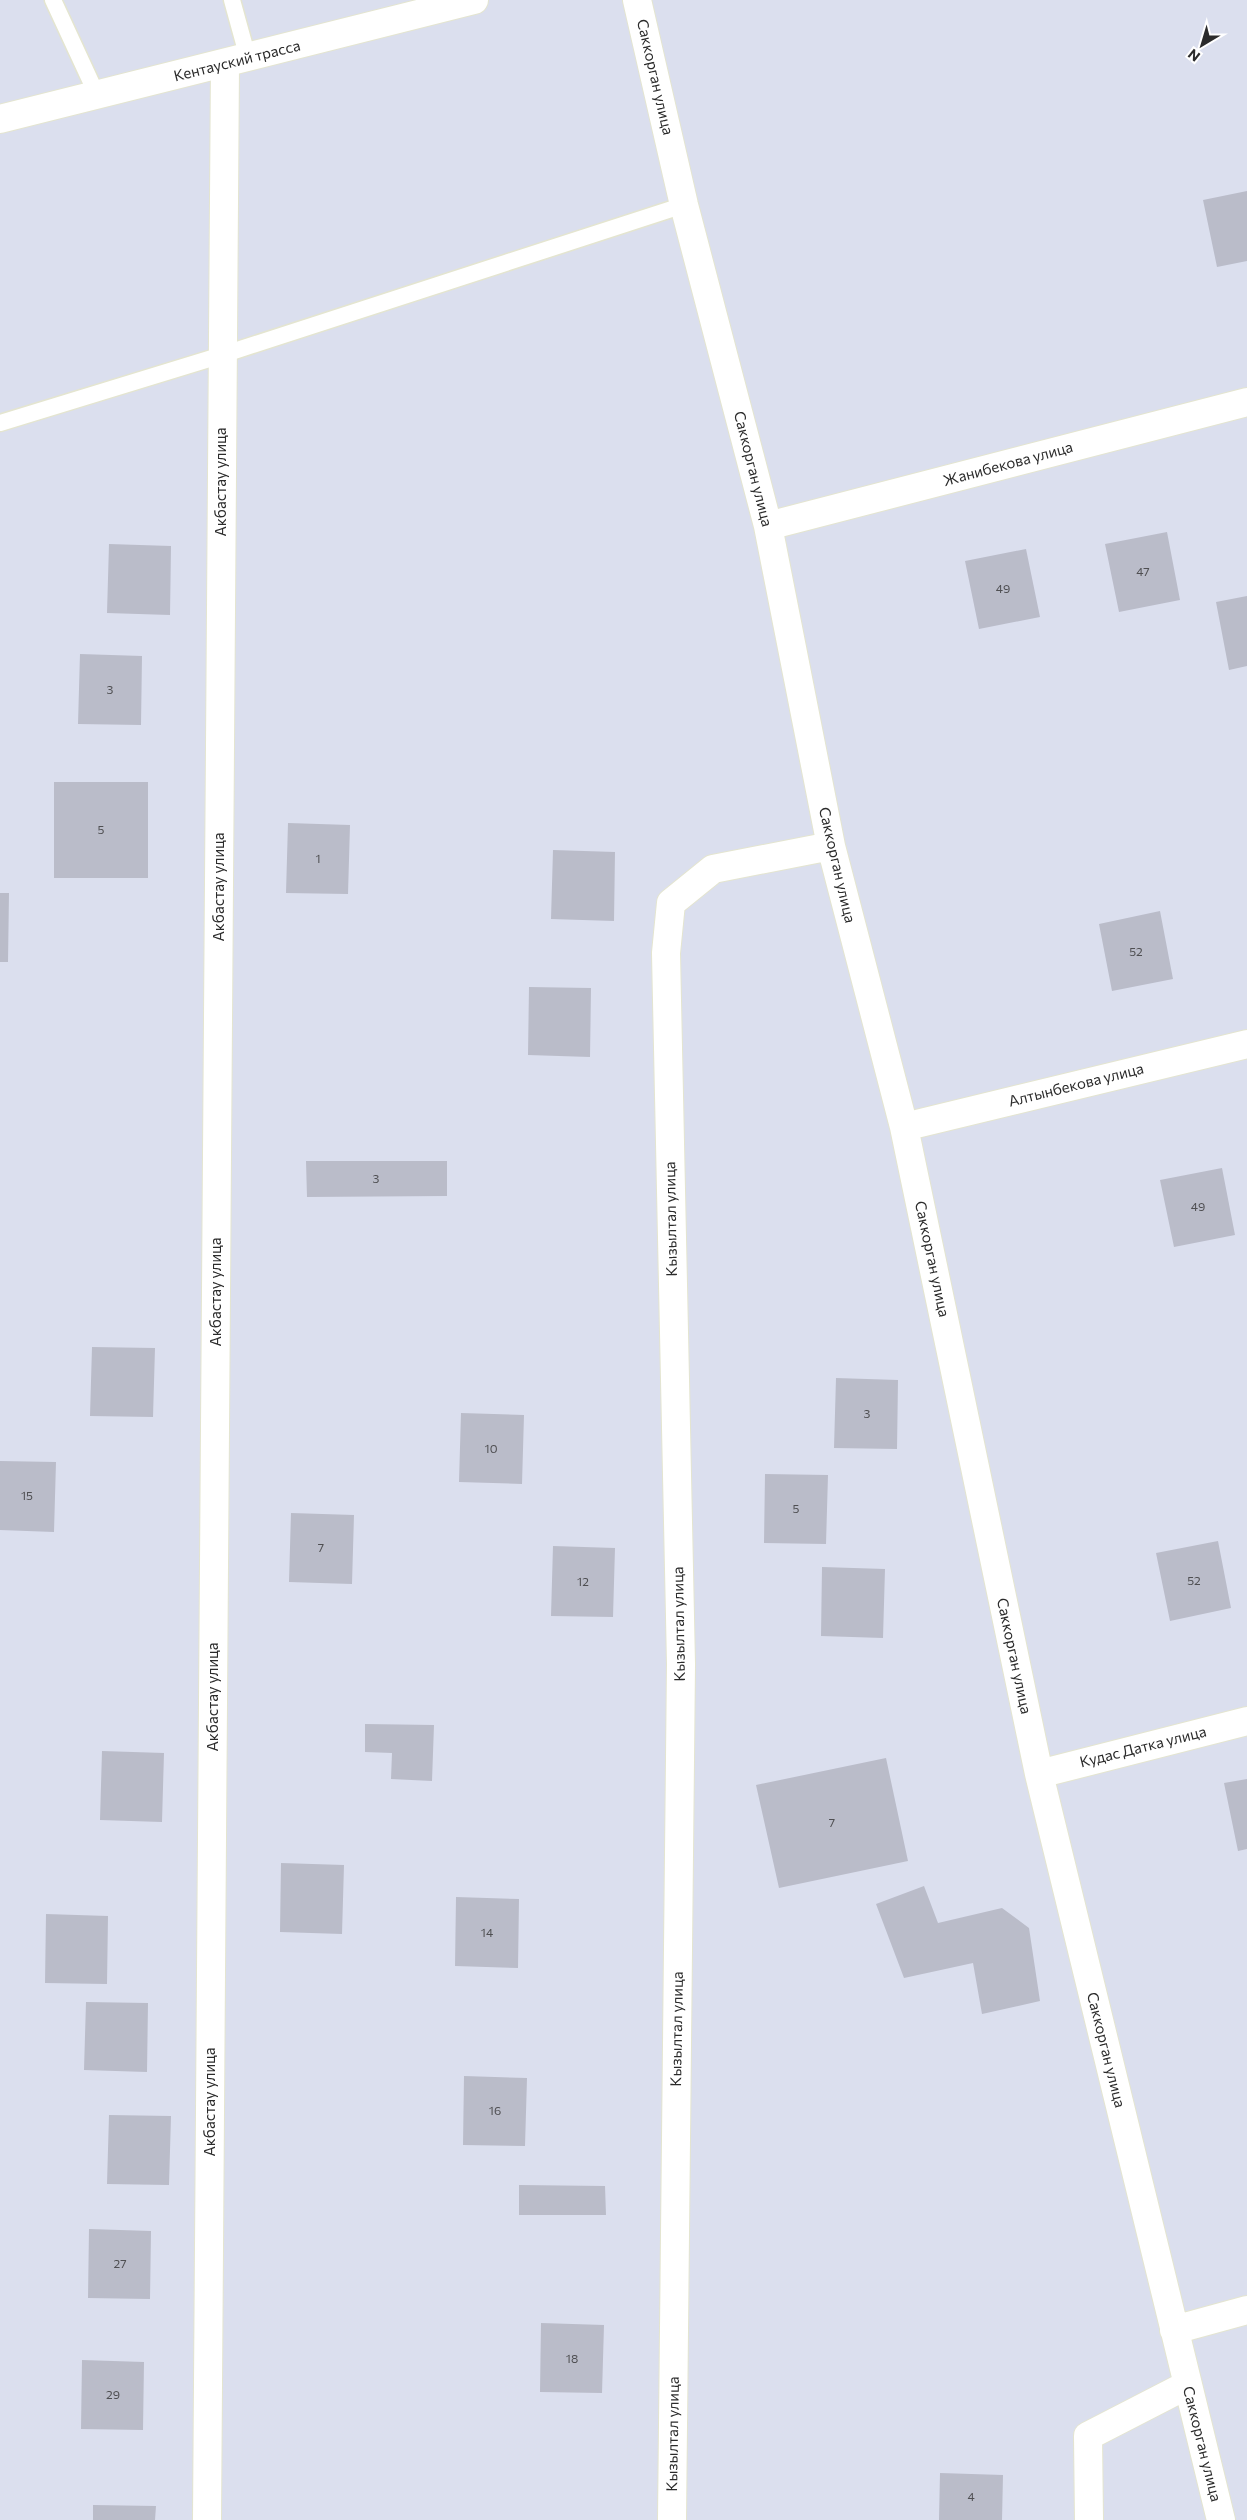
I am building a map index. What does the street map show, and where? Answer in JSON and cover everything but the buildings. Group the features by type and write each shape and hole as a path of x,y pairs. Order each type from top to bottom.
{"street":[{"name":"Кентауский трасса","path":"0,119 474,0"},
{"name":"Саккорган улица","path":"637,0 684,205 768,526 831,846 904,1127 1039,1774 1221,2520"},
{"name":"Акбастау улица","path":"208,2520 222,355 236,61"},
{"name":"Жанибекова улица","path":"768,526 1247,402"},
{"name":"Кызылтал улица","path":"672,2520 681,1664 666,953 672,903 713,869 831,846"},
{"name":"Алтынбекова улица","path":"904,1127 1247,1044"},
{"name":"Кудас Датка улица","path":"1039,1774 1247,1721"},
{"path":"1174,2330 1247,2310"},
{"path":"1089,2520 1088,2436 1187,2386"}],"lane":[{"path":"53,0 97,96"},
{"path":"232,0 236,61"},
{"path":"0,423 222,355 684,205"}]}
